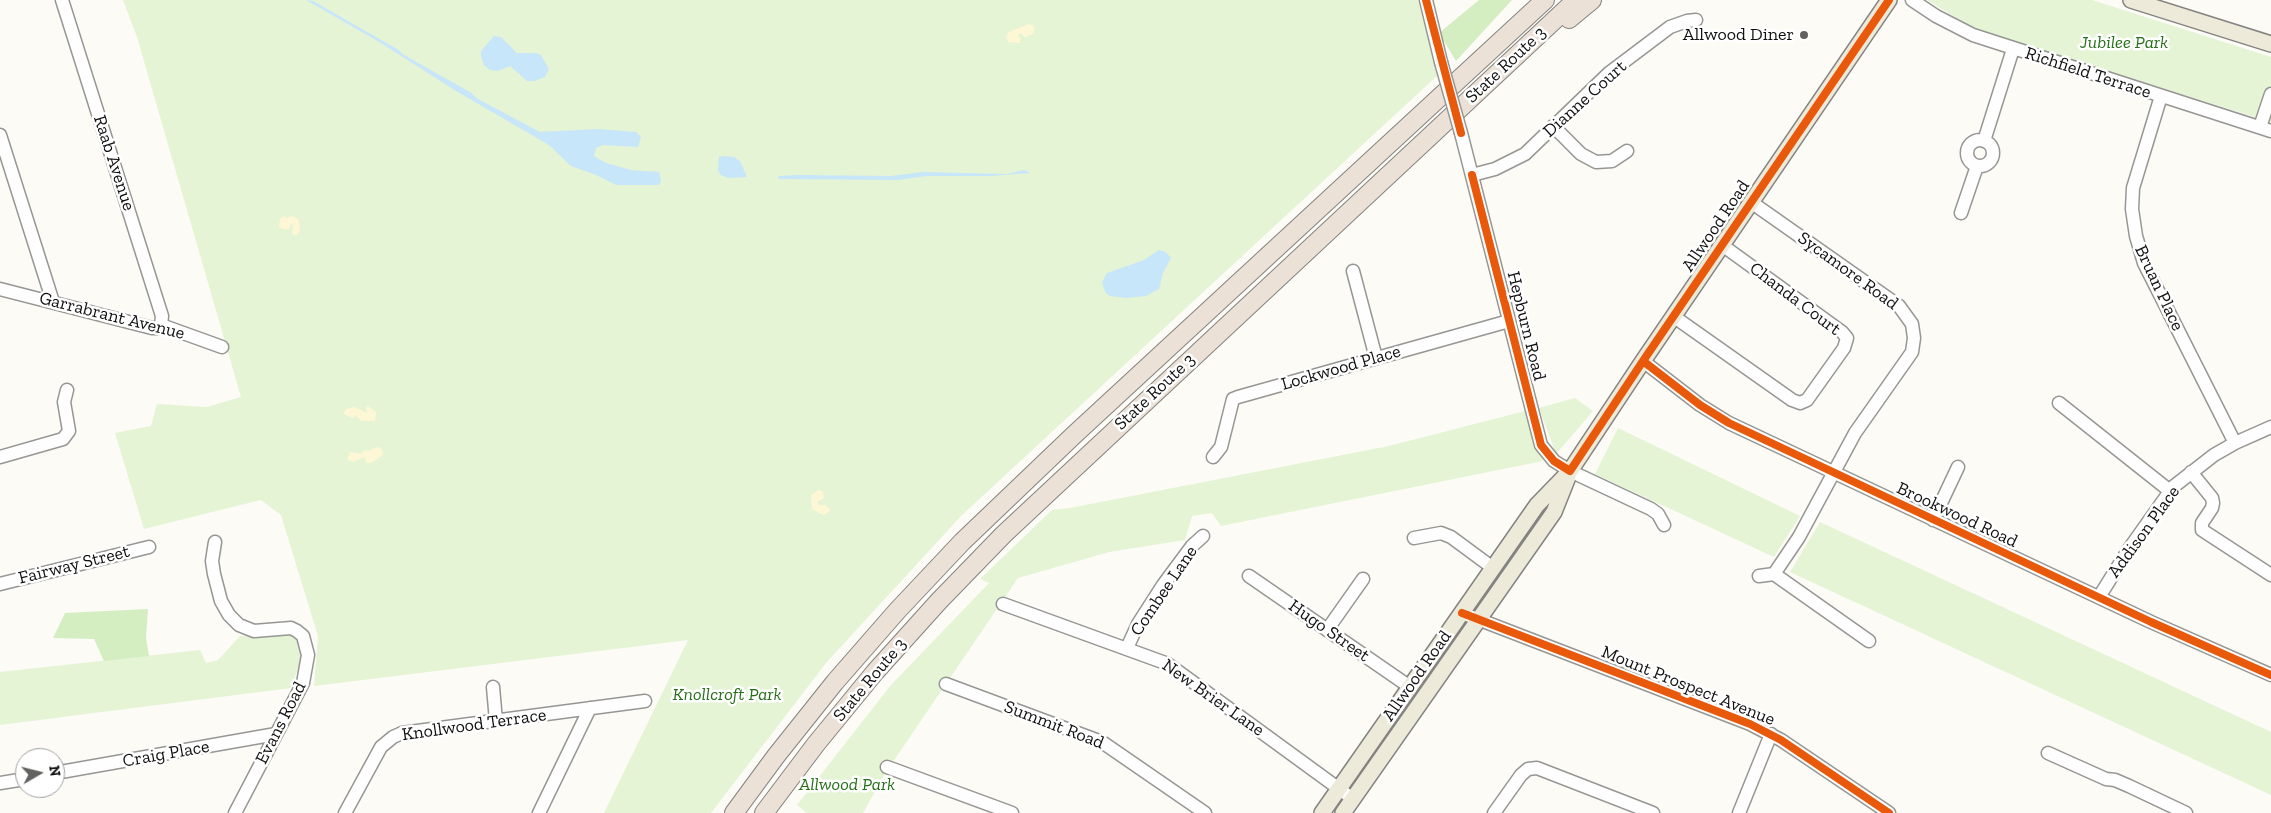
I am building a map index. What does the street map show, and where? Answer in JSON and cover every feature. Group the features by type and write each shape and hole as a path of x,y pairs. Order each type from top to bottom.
{"highway":[{"path":"1202,317 1280,233 1530,0"},
{"name":"State Route 3","path":"734,813 776,756 835,682 929,576 1012,493 1545,0"},
{"name":"State Route 3","path":"764,813 816,744 870,678 938,601 1004,534 1576,0"},
{"path":"1510,62 1592,0"}],"main road":[{"name":"Allwood Road","path":"1330,801 1537,505 1570,471 1673,316 1889,0"},
{"path":"2130,0 2271,44"},
{"name":"Allwood Road","path":"1343,813 1554,512 1570,471"}],"street":[{"name":"Raab Avenue","path":"62,0 162,316 161,326"},
{"name":"Hepburn Road","path":"1426,0 1540,445 1554,461 1570,471 1651,509 1658,514 1664,525"},
{"name":"Richfield Terrace","path":"1912,0 1957,28 2014,49 2266,129"},
{"name":"Dianne Court","path":"1472,175 1515,160 1525,154 1609,73 1670,27 1687,20 1696,20"},
{"path":"1984,140 2014,49"},
{"path":"2266,129 2271,94"},
{"name":"Bruan Place","path":"2161,96 2134,188 2132,209 2136,236 2144,263 2235,442"},
{"path":"1553,126 1581,154 1596,162 1612,161 1627,152"},
{"path":"0,135 53,302"},
{"path":"1984,140 1991,146 1993,155 1989,163 1977,166 1970,161 1968,149 1972,142 1984,140"},
{"path":"1961,213 1977,166"},
{"name":"Sycamore Road","path":"1752,202 1892,301 1908,316 1912,324 1914,338 1912,352 1855,433 1805,527 1774,574"},
{"name":"Chanda Court","path":"1673,316 1792,400 1800,403 1807,400 1844,348 1847,338 1842,332 1722,245"},
{"path":"1352,271 1376,358"},
{"name":"Garrabrant Avenue","path":"0,288 154,328 161,326 222,346"},
{"name":"Lockwood Place","path":"1213,457 1221,447 1233,399 1509,321"},
{"name":"Brookwood Road","path":"1643,361 1717,417 1933,520 2271,675"},
{"path":"0,458 63,439 69,431 64,402 68,390"},
{"path":"2059,403 2170,491"},
{"name":"Addison Place","path":"2099,597 2170,491 2191,472 2235,442 2271,427"},
{"path":"1933,520 1958,467"},
{"path":"2191,472 2212,498 2213,503 2212,508 2202,523 2202,530 2271,575"},
{"path":"1414,538 1441,533 1451,537 1493,568"},
{"name":"Combee Lane","path":"1127,648 1138,624 1163,585 1192,546 1203,536"},
{"name":"Evans Road","path":"215,542 212,561 214,574 221,601 229,615 240,625 254,631 291,628 303,636 308,662 303,683 236,813"},
{"name":"Fairway Street","path":"0,584 148,547"},
{"path":"1759,576 1774,574 1869,641"},
{"name":"Hugo Street","path":"1249,576 1410,687"},
{"path":"1327,630 1363,579"},
{"name":"New Brier Lane","path":"1003,604 1168,664 1330,801 1353,799"},
{"name":"Mount Prospect Avenue","path":"1462,613 1750,724 1771,734 1889,813"},
{"name":"Summit Road","path":"946,684 1102,742 1205,813"},
{"path":"493,687 496,721"},
{"name":"Knollwood Terrace","path":"345,813 381,747 393,737 418,730 645,701"},
{"path":"539,813 590,708"},
{"name":"Craig Place","path":"65,771 276,734"},
{"path":"1739,813 1771,734"},
{"path":"2048,753 2106,779 2129,786 2186,813"},
{"path":"888,766 1012,813"},
{"path":"1494,813 1521,775 1528,769 1536,768 1653,813"},
{"path":"0,783 15,781"},
{"path":"1330,801 1343,813"}],"green space":[{"name":"Knollcroft Park","path":"123,0 1418,0 1438,75 961,516 826,663 711,813 604,813 688,640 314,686 318,636 281,515 261,500 144,529 115,433 151,426 157,404 207,407 241,397 137,37"},
{"path":"1479,0 1512,0 1456,61 1439,33"},
{"name":"Jubilee Park","path":"1927,0 2092,0 2271,57 2271,122 1993,35 1967,24"},
{"path":"1575,398 1593,411 1556,454 1539,408"},
{"name":"Allwood Park","path":"1525,411 1543,461 1221,526 1212,513 1192,516 1185,540 1109,552 1018,578 886,772 863,813 807,813 797,805 891,685 989,583 980,579 1052,510 1389,446"},
{"path":"1618,428 1800,516 1774,557 1595,474"},
{"path":"1820,522 2271,732 2271,795 1790,572"},
{"path":"148,609 146,638 149,656 104,661 94,639 53,638 65,613"},
{"path":"293,633 303,654 291,688 0,725 0,672 200,650 206,663 218,660 240,636"}],"sand":[{"path":"1029,24 1035,27 1033,34 1025,37 1020,33 1018,36 1021,38 1020,43 1008,42 1006,37 1009,32"},
{"path":"284,216 287,218 292,216 299,220 300,230 296,236 292,234 293,225 290,224 290,228 286,230 279,227 280,219"},
{"path":"368,406 376,412 375,421 361,421 356,415 353,418 343,414 346,409 354,407 367,413 366,408"},
{"path":"378,447 382,449 383,455 371,463 366,463 365,457 353,462 347,459 350,452 361,454 363,451"},
{"path":"819,490 823,492 824,498 817,502 819,505 825,505 830,509 829,512 823,515 812,509 811,495"}],"water":[{"path":"306,0 313,1 470,92 478,99 540,132 597,129 636,132 641,137 638,147 603,145 596,148 594,156 606,163 631,170 659,172 661,181 659,185 616,185 571,166 549,145 456,91 381,43"},
{"path":"494,36 501,37 517,53 536,53 541,55 549,69 545,77 535,81 527,81 510,66 498,71 490,70 484,65 481,51"},
{"path":"719,157 734,157 740,161 747,177 728,178 721,175 718,171"},
{"path":"1024,170 1031,173 990,176 927,176 897,180 778,179 779,176 796,175 891,176 922,172 1007,174"},
{"path":"1159,250 1166,252 1171,258 1163,273 1159,289 1146,296 1126,298 1110,296 1105,292 1102,282 1107,273 1144,260"}],"cycle path":[{"path":"1426,0 1461,133"},
{"path":"1472,175 1541,445 1554,461 1570,471 1889,0"},
{"path":"1643,361 1700,405 1729,423 2151,622 2271,675"},
{"path":"1462,613 1750,724 1781,740 1889,813"}],"place":[{"name":"Allwood Diner","path":"1804,35"}]}
